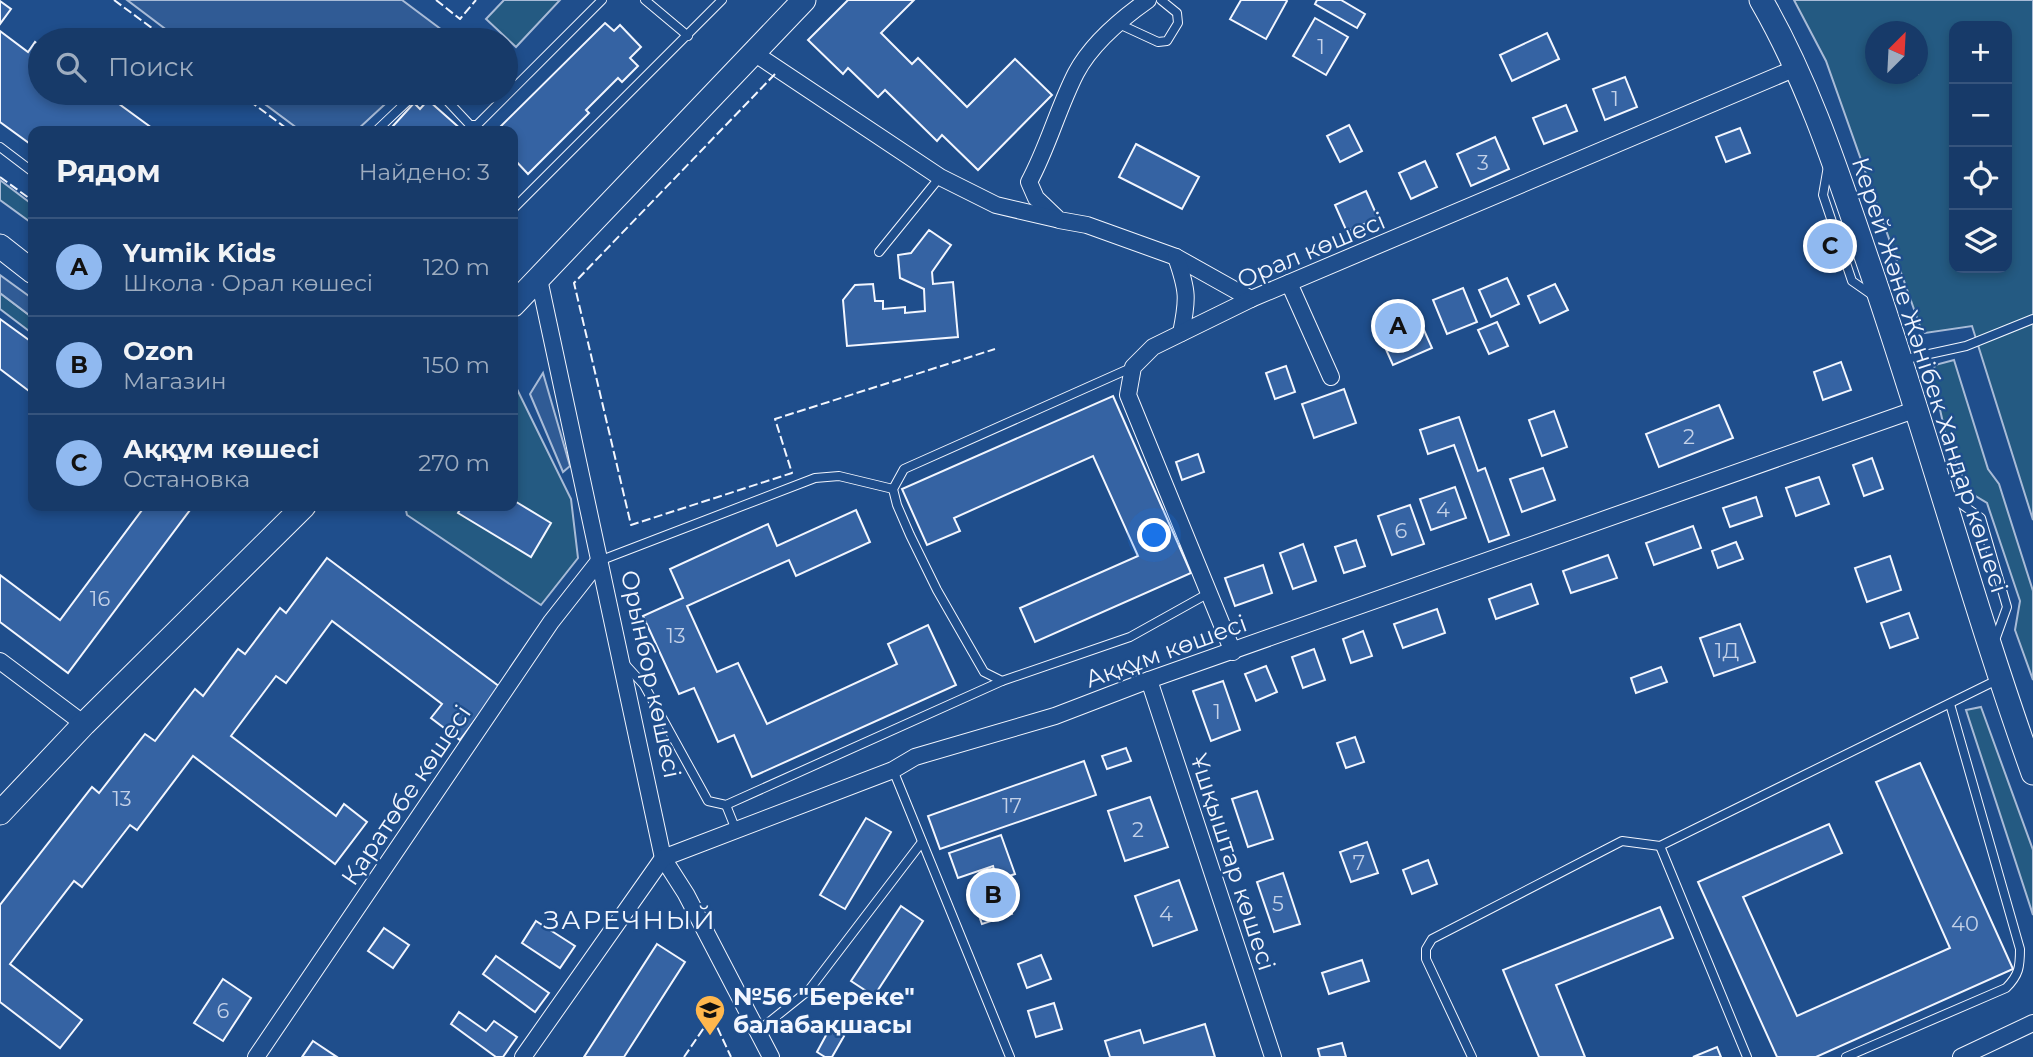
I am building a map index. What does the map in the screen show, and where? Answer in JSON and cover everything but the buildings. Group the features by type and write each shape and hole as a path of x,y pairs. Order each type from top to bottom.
{"street":[{"path":"524,290 804,0"},
{"path":"1059,220 1036,198 1029,182 1041,160 1078,70 1116,22 1148,0"},
{"name":"Керей Және Жәнібек Хандар көшесі","path":"1761,0 1796,68 1830,153 1902,360 1999,679 2033,773"},
{"path":"754,53 940,177 996,205 1087,225 1176,257 1251,299"},
{"name":"Орал көшесі","path":"1133,367 1153,347 1251,299 1796,68"},
{"path":"0,246 28,268"},
{"path":"1176,257 1186,286 1187,301 1181,334"},
{"path":"1289,283 1331,377"},
{"name":"Орынбор көшесі","path":"524,290 599,561 663,858 685,894 771,1057"},
{"path":"1133,367 1128,395 1233,652"},
{"name":"Аққұм көшесі","path":"663,858 893,770 915,757 1055,716 1149,680 1917,409"},
{"path":"0,813 84,724 299,511"},
{"name":"Қаратөбе көшесі","path":"256,1057 551,622 599,561"},
{"path":"0,661 84,724"},
{"name":"Ұшқыштар көшесі","path":"1149,680 1273,1057"},
{"path":"523,1057 663,858"},
{"path":"1961,1057 2033,1023"}],"lane":[{"path":"518,84 602,0"},
{"path":"645,0 688,36"},
{"path":"518,204 722,0"},
{"path":"1116,22 1158,42 1167,41 1178,23 1177,13 1161,0"},
{"path":"381,126 403,105"},
{"path":"451,105 470,125 477,125 497,105"},
{"path":"0,147 28,168"},
{"path":"879,252 940,177"},
{"path":"1902,360 1966,346 2033,319"},
{"path":"1002,681 984,672 937,590 910,535 893,489 904,469 1133,367"},
{"path":"599,561 815,478 839,476 893,489"},
{"path":"622,661 644,685 708,801 726,804 1002,681 1130,637 1209,593"},
{"path":"1472,1057 1426,959 1426,949 1432,939 1622,841 1660,846 1999,679"},
{"path":"1846,1057 2006,988 2020,969 2020,949 1950,704"},
{"path":"893,770 1010,1057"},
{"path":"726,804 736,830"},
{"path":"757,1031 809,990 922,842"},
{"path":"1660,846 1748,1057"}],"shaded area":[{"path":"127,0 402,0 439,28 164,28"},
{"path":"504,0 560,0 518,45 518,28 496,28 486,19"},
{"path":"1794,0 2033,0 2033,520 1972,326 1925,333 1921,329 1826,61"},
{"path":"266,105 384,105 361,126 294,126"},
{"path":"0,180 28,201 28,220 0,200"},
{"path":"0,275 28,295 28,314 0,293"},
{"path":"0,293 28,314 28,330 0,309"},
{"path":"1954,360 1988,469 1999,484 2033,591 2033,680 2015,630 2020,601 1987,503 1969,492 1947,440 1932,375 1935,365"},
{"path":"543,373 570,466 563,472 530,394"},
{"path":"518,391 571,499 578,558 541,605 407,515 406,511 518,511"},
{"path":"1981,707 2033,850 2033,915 1966,710"}],"fence":[{"path":"114,0 152,28"},
{"path":"436,0 460,19 476,0"},
{"path":"775,74 574,283 631,525 792,473 775,419 995,349"},
{"path":"255,105 283,126"},
{"path":"0,177 28,197"},
{"path":"684,1057 712,1016 731,1057"}],"place":[{"name":"Аққұм көшесі","path":"1830,246"},
{"name":"Yumik Kids","path":"1398,326"},
{"name":"Ozon","path":"993,895"},
{"name":"№56 \"Береке\" балабақшасы","path":"710,1037"}],"district":[{"name":"ЗАРЕЧНЫЙ","path":"630,920"}]}
